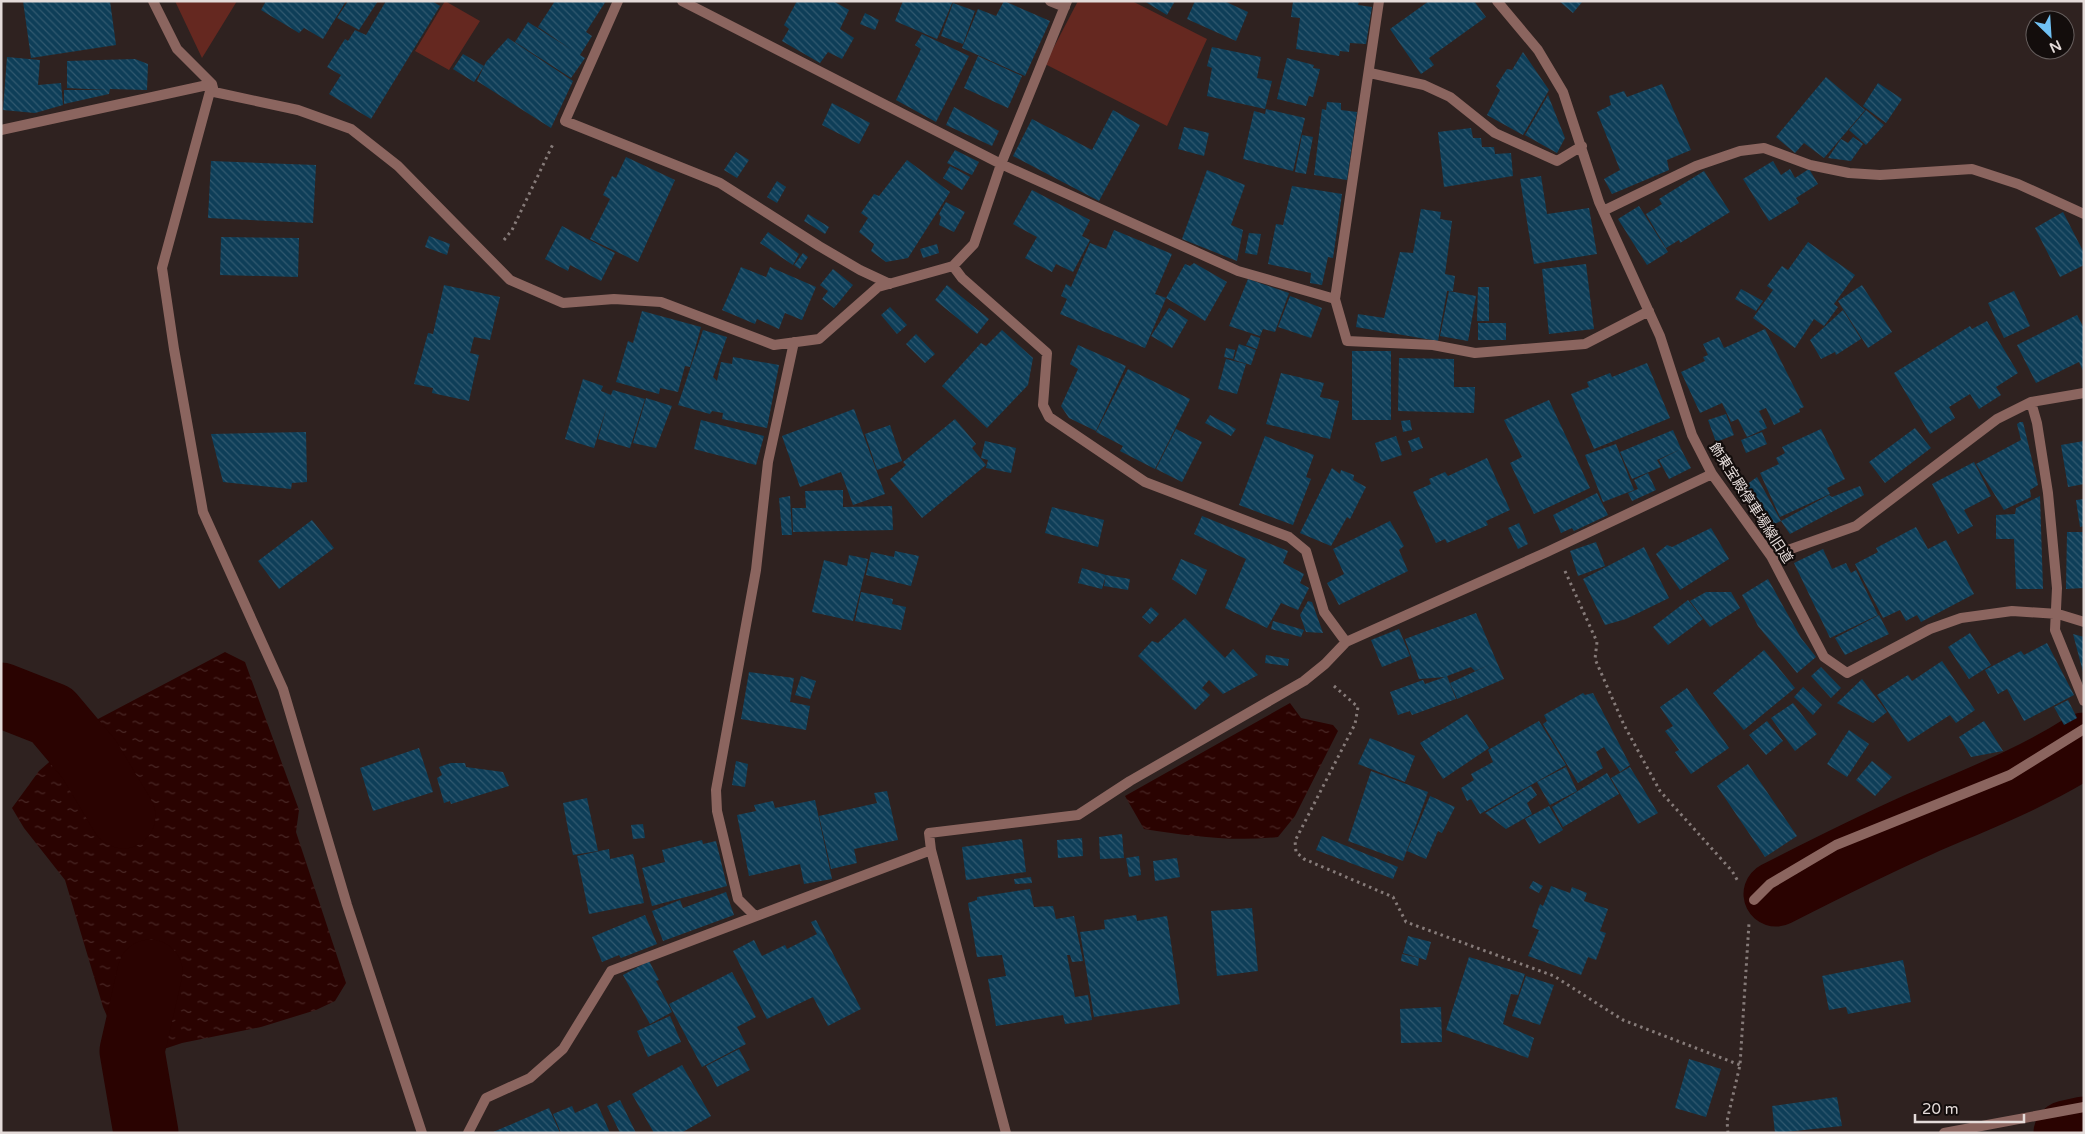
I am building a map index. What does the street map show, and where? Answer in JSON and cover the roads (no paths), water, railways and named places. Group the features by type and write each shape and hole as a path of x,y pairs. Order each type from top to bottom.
{"street":[{"path":"154,1 177,49 212,84 214,92 298,110 351,129 398,166 510,280 563,303 614,299 661,302 774,345 819,340 878,287 953,266 974,244 1002,164 1066,4 1050,1"},
{"path":"618,1 565,121 720,184 819,246 860,270 890,284"},
{"path":"682,1 1002,164 1238,270 1335,300"},
{"path":"1379,1 1370,73 1335,300 1347,340 1433,345 1475,353 1585,344 1649,312"},
{"name":"飾東宝殿停車場線旧道","path":"1497,1 1538,50 1563,92 1603,211 1660,336 1692,435 1712,474 1771,556 1824,657 1847,673 1930,629 1961,618 2012,611 2054,614 2084,622"},
{"path":"1370,73 1424,85 1450,97 1495,133 1557,161 1582,146"},
{"path":"1,130 212,84"},
{"path":"212,84 162,268 174,350 203,512 283,689 347,905 422,1133"},
{"path":"1603,211 1696,166 1740,150 1764,148 1810,165 1849,173 1880,175 1972,169 2018,184 2084,214"},
{"path":"953,266 962,278 1047,353 1043,405 1049,417 1145,482 1289,537 1306,551 1324,612 1346,642"},
{"path":"755,916 738,899 717,811 716,790 756,570 768,462 794,342"},
{"path":"1771,556 1856,526 1997,419 2031,402 2084,393"},
{"path":"2031,402 2037,423 2048,493 2057,588 2054,614 2055,630 2084,701"},
{"path":"1006,1133 931,850 929,833 1078,815 1130,780 1304,681 1346,642 1554,549 1712,474"},
{"path":"1754,900 1770,884 1836,845 2010,775 2084,730"},
{"path":"468,1133 486,1098 530,1078 563,1049 611,971 931,850"},
{"path":"1944,1133 2084,1107"}],"water":[{"path":"225,652 245,662 299,810 296,832 346,983 335,1001 316,1010 261,1027 182,1043 143,1056 137,1061 126,1060 103,1007 65,880 24,828 12,808 39,771 98,719"},
{"path":"1290,703 1301,718 1333,725 1338,731 1295,816 1278,837 1228,839 1144,829 1125,796"}],"waterway":[{"path":"1,695 52,715 89,759 123,816"},
{"path":"1776,894 1883,841 2045,768 2084,745"},
{"path":"146,1133 132,1051 150,972"},
{"path":"2066,1133 2084,1129"}]}
